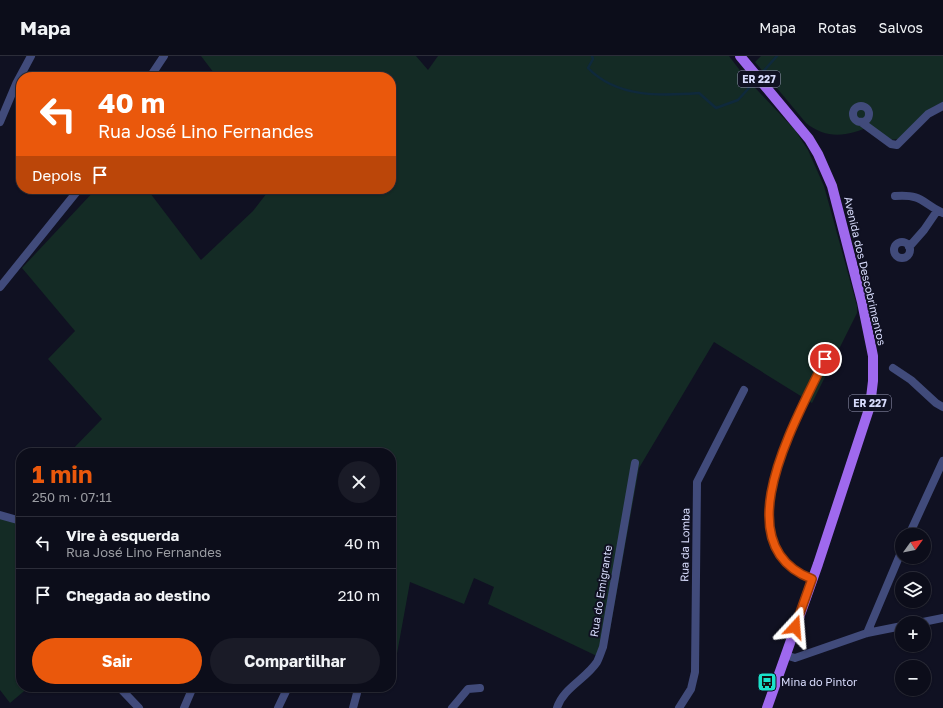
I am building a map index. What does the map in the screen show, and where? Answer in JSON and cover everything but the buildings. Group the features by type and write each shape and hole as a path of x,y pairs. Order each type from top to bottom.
{"main road":[{"name":"Avenida dos Descobrimentos","path":"740,56 809,139 832,186 862,302 873,356 873,381 870,406 812,579 766,708"}],"street":[{"path":"22,72 31,56"},
{"path":"153,72 164,56"},
{"path":"0,122 16,84"},
{"path":"861,122 891,144 897,145 928,114 943,106"},
{"path":"0,287 75,194"},
{"path":"895,196 910,195 925,201 940,212 909,247"},
{"path":"812,579 800,574 783,561 774,546 770,528 769,501 771,485 789,438 825,359"},
{"path":"893,368 911,380 936,403 943,406"},
{"name":"Rua da Lomba","path":"679,708 691,689 695,672 697,482 744,390"},
{"path":"912,528 943,461"},
{"name":"Rua do Emigrante","path":"557,708 558,702 565,693 596,662 603,647 635,462"},
{"path":"0,515 16,520"},
{"path":"867,633 896,564"},
{"path":"931,620 943,618"},
{"path":"785,655 795,658 867,633 895,627"},
{"path":"452,708 468,689 480,688"},
{"path":"124,692 139,708"},
{"path":"184,708 191,692"},
{"path":"278,708 286,692"},
{"path":"353,708 357,693"}],"green space":[{"path":"201,56 416,56 428,70 438,56 729,56 745,77 795,130 808,150 824,186 857,306 857,313 812,403 714,342 639,468 610,630 601,658 488,604 494,587 474,578 464,604 410,582 396,659 396,448 74,448 102,419 48,359 75,331 22,268 91,194 151,194 201,260 253,211 266,194 396,194 396,72 213,72"},
{"path":"761,56 943,56 943,102 933,107 898,139 891,140 871,126 854,132 838,135 822,132 806,123 755,62"},
{"path":"0,518 16,523 16,692 23,692 10,703 0,690"}],"waterway":[{"path":"592,56 593,59 588,68 600,78 612,85 640,93 670,95 699,93 716,108 738,100 757,79"},
{"path":"760,75 777,56"}],"place":[{"name":"Mina do Pintor","path":"767,682"}],"route":[{"path":"795,627 812,579 800,574 783,561 774,546 770,528 769,501 771,485 789,438 825,359"}]}
